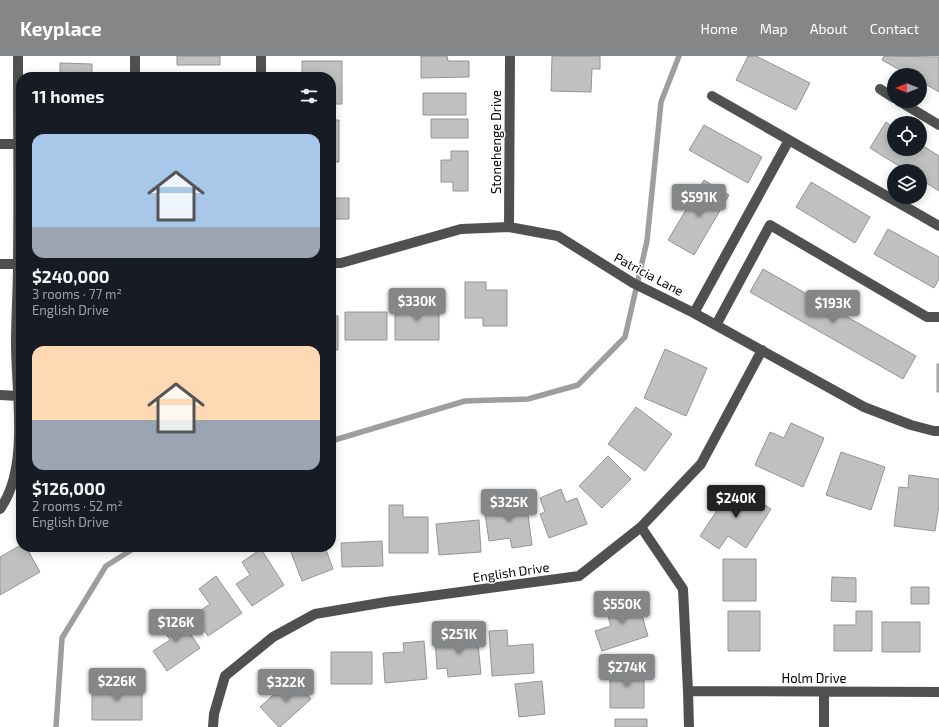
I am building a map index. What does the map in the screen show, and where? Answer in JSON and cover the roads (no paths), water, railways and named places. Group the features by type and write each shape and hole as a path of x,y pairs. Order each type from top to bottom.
{"street":[{"path":"18,56 18,72"},
{"path":"135,56 135,72"},
{"path":"261,56 262,72"},
{"name":"Stonehenge Drive","path":"509,227 510,56"},
{"path":"880,89 887,94"},
{"path":"712,96 939,226"},
{"path":"911,108 939,125"},
{"path":"694,313 790,140"},
{"path":"0,144 16,144"},
{"path":"716,325 770,224 927,317 939,317"},
{"name":"Patricia Lane","path":"336,264 461,229 509,227 558,236 632,283 694,313 864,407 911,425 939,431"},
{"path":"0,264 16,264"},
{"name":"English Drive","path":"213,727 214,714 225,676 273,637 315,614 386,602 579,576 641,527 701,464 762,350"},
{"path":"0,396 16,396"},
{"path":"0,509 12,489 16,465"},
{"path":"641,527 683,589 688,691 688,727"},
{"name":"Holm Drive","path":"688,691 939,692"},
{"path":"824,692 824,727"}],"waterway":[{"path":"336,440 465,401 528,399 578,385 625,337 647,241 661,102 679,56"},
{"path":"56,727 62,638 106,566 128,552"}]}
